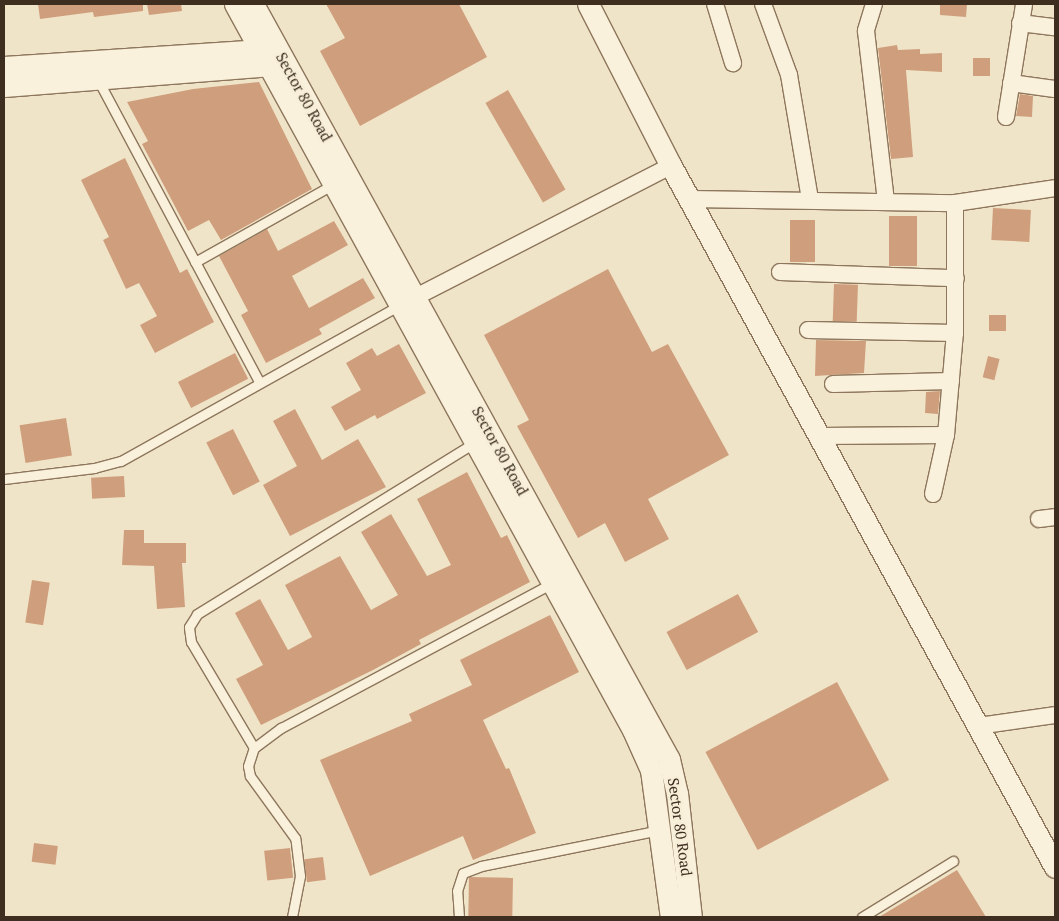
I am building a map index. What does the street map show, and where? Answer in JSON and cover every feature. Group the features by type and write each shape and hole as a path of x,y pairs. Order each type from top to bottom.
{"street":[{"name":"Sector 80 Road","path":"235,4 273,57 560,578 634,730 652,770 671,917"},
{"name":"Sector 80 Road","path":"253,4 273,57 334,184 408,302 475,442 560,578 669,759 677,793 691,917"},
{"path":"588,4 671,166 1055,867"},
{"path":"714,4 733,63"},
{"path":"763,4 789,75 810,199"},
{"path":"874,4 866,31 886,200"},
{"path":"1006,117 1024,4"},
{"path":"1020,22 1055,27"},
{"path":"4,67 273,57"},
{"path":"4,86 98,79 273,57"},
{"path":"1011,83 1055,89"},
{"path":"408,302 671,166"},
{"path":"690,199 886,200 955,203 1055,188"},
{"path":"933,494 946,435 955,334 955,203"},
{"path":"780,272 956,278"},
{"path":"808,330 955,334"},
{"path":"833,384 951,381"},
{"path":"819,436 946,435"},
{"path":"978,726 1055,715"}],"lane":[{"path":"98,79 259,382"},
{"path":"195,262 334,184"},
{"path":"4,479 94,468 121,461 259,382 408,302"},
{"path":"254,748 191,642 189,627 197,614 475,442"},
{"path":"292,917 300,876 295,838 250,776 248,766 254,748 281,728 560,578"},
{"path":"459,917 456,891 463,873 481,866 661,830"},
{"path":"862,917 953,861"}],"building":[{"path":"38,4 143,4 143,11 94,17 93,12 40,19"},
{"path":"147,4 181,4 182,11 149,15"},
{"path":"326,4 459,4 487,57 360,126 320,51 345,38"},
{"path":"940,4 967,4 966,17 940,15"},
{"path":"897,45 898,50 920,49 920,54 942,53 942,72 906,70 913,157 891,159 878,48"},
{"path":"973,58 990,58 990,76 973,76"},
{"path":"259,82 312,189 221,240 209,220 188,231 142,144 148,141 127,102 193,89"},
{"path":"508,90 566,190 543,203 485,103"},
{"path":"1020,94 1033,96 1032,117 1016,116"},
{"path":"125,158 180,273 187,269 214,322 155,353 140,325 157,316 139,283 126,289 103,240 109,237 81,180"},
{"path":"993,208 1031,210 1029,242 991,240"},
{"path":"889,216 917,216 917,266 889,266"},
{"path":"790,220 815,220 815,262 790,262"},
{"path":"334,221 348,245 292,276 309,308 363,278 375,298 319,329 322,334 266,363 241,315 248,311 219,256 267,229 278,251"},
{"path":"608,269 652,352 668,344 729,455 648,499 669,539 625,562 605,523 578,538 517,426 529,420 484,335"},
{"path":"834,284 858,285 857,322 833,321"},
{"path":"989,315 1006,315 1006,331 989,331"},
{"path":"816,340 866,341 864,373 815,376"},
{"path":"399,344 426,393 377,419 375,415 345,431 331,407 361,390 346,363 372,348 377,356"},
{"path":"235,353 248,379 191,408 178,382"},
{"path":"988,356 1000,359 994,380 983,377"},
{"path":"940,391 938,414 925,413 926,392"},
{"path":"295,409 322,460 358,439 386,487 290,536 263,485 297,466 273,421"},
{"path":"66,418 72,456 26,463 20,425"},
{"path":"233,429 260,482 233,495 206,443"},
{"path":"467,472 501,538 507,535 530,582 419,640 421,644 373,670 261,725 236,679 263,665 235,613 260,599 288,650 312,637 285,585 340,556 371,610 398,595 361,532 391,514 427,576 451,565 417,499"},
{"path":"124,476 125,497 92,499 91,478"},
{"path":"124,530 144,530 144,543 186,543 186,563 182,563 185,607 157,609 154,566 122,565"},
{"path":"32,580 50,583 43,625 25,622"},
{"path":"738,594 758,632 687,670 666,632"},
{"path":"550,615 579,672 483,720 506,769 509,768 536,833 473,860 463,836 370,876 320,760 412,721 409,714 472,685 460,660"},
{"path":"837,682 889,780 758,850 705,752"},
{"path":"34,843 58,846 56,865 32,862"},
{"path":"290,848 293,878 267,881 264,851"},
{"path":"323,857 326,880 307,882 304,859"},
{"path":"957,870 986,917 879,917"},
{"path":"469,877 513,878 512,917 468,917"}]}
